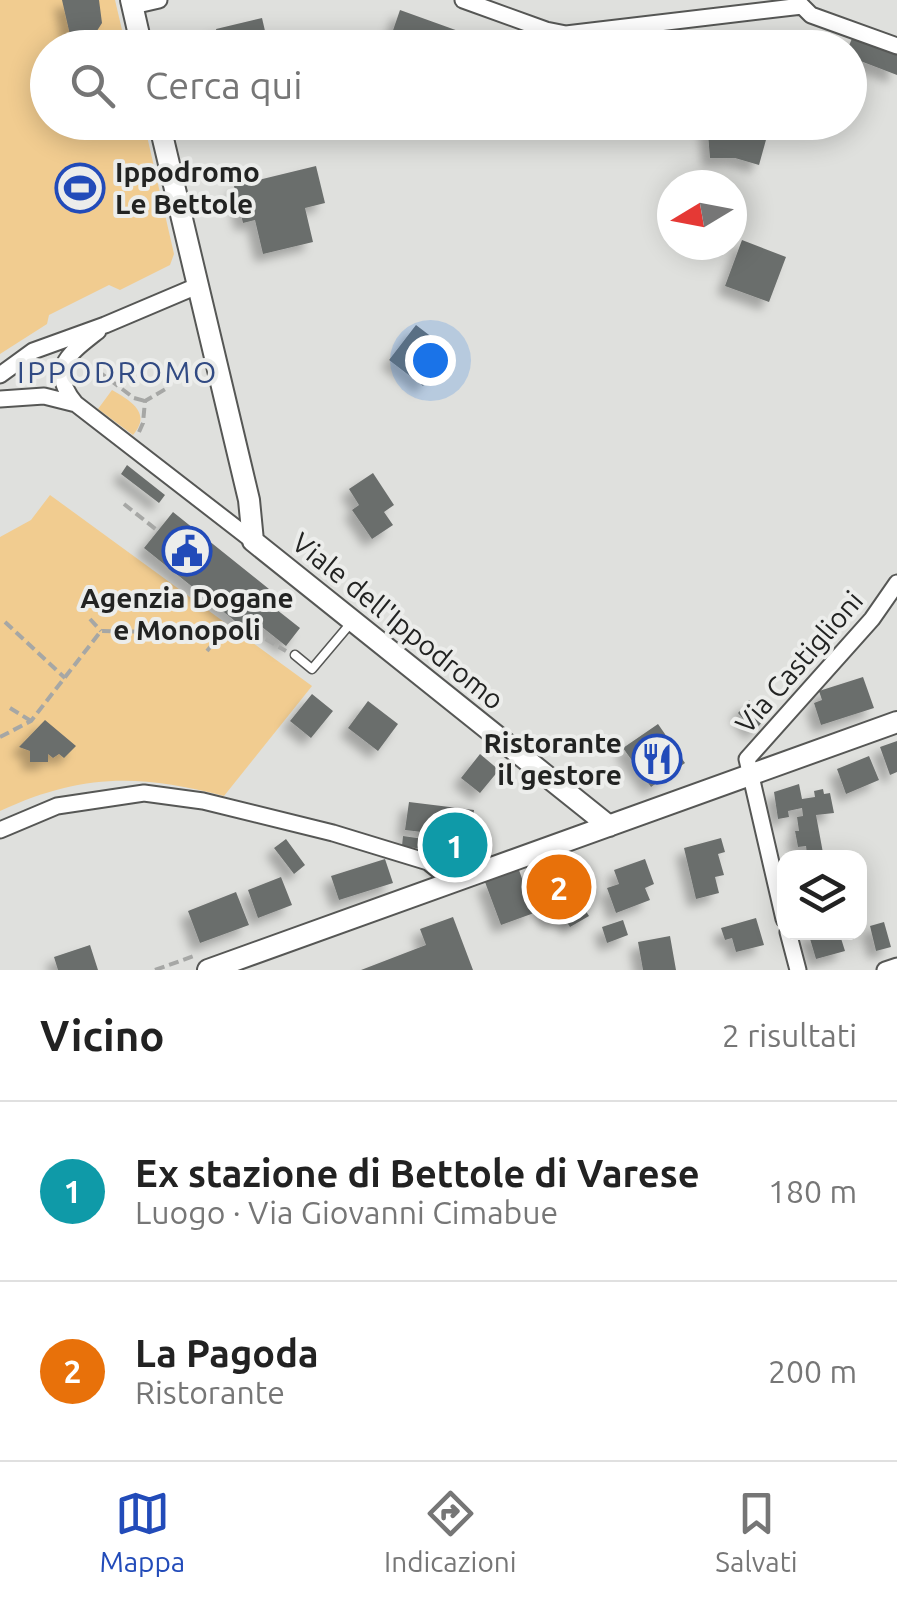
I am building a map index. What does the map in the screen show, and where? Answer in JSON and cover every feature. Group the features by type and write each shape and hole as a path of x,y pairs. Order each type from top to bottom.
{"street":[{"path":"138,30 132,3 158,0"},
{"path":"464,0 546,30"},
{"path":"595,30 801,2 811,15 853,30"},
{"path":"867,35 897,46"},
{"name":"Viale dell'Ippodromo","path":"164,140 250,500 253,541 609,826"},
{"path":"0,375 33,351 197,286"},
{"path":"105,325 71,353 61,377 64,389 76,404 253,541"},
{"path":"0,399 44,396 76,404"},
{"name":"Via Castiglioni","path":"748,776 747,759 872,619 897,583"},
{"path":"221,968 897,722"},
{"path":"748,776 777,890"},
{"path":"0,830 57,806 144,793 203,800 334,833 428,862 452,882"},
{"path":"790,940 798,970"},
{"path":"884,970 897,966"}],"lane":[{"path":"295,655 312,669 354,620"}],"path":[{"path":"98,371 127,393 144,400 169,387"},
{"path":"136,436 143,423 144,400"},
{"path":"124,504 158,530"},
{"path":"90,619 102,631 257,634 295,655"},
{"path":"5,622 65,678"},
{"path":"0,737 32,721 102,631"},
{"path":"208,651 221,634"},
{"path":"10,708 32,721"}],"shaded area":[{"name":"Ippodromo Le Bettole","path":"0,0 115,0 122,30 30,30 30,140 148,140 174,254 170,265 120,290 109,285 49,315 47,324 0,354"},
{"path":"112,390 132,403 140,414 133,435 98,409"},
{"path":"50,495 312,686 224,796 165,784 111,781 58,790 0,811 0,537 31,520"}],"building":[{"path":"62,0 99,0 102,23 98,30 69,30"},
{"path":"400,10 456,30 393,30"},
{"path":"262,18 265,30 216,30"},
{"path":"867,41 897,52 897,75 867,64"},
{"path":"708,140 766,140 759,165 735,158 710,158"},
{"path":"316,166 325,203 305,208 313,242 263,254 255,220 243,223 234,186"},
{"path":"747,242 786,257 769,302 725,286 735,260 747,260"},
{"path":"416,325 450,351 423,386 389,360"},
{"path":"127,465 165,495 159,503 121,474"},
{"path":"373,473 394,505 384,512 393,525 372,539 352,510 359,505 349,489"},
{"path":"173,512 269,589 262,598 300,628 286,646 252,619 245,629 144,548"},
{"path":"863,677 874,708 821,725 814,703 822,700 819,691"},
{"path":"312,694 333,711 311,738 290,721"},
{"path":"749,700 767,716 754,732 738,713"},
{"path":"368,701 398,724 378,751 348,728"},
{"path":"45,720 76,746 64,758 48,754 48,762 30,762 30,751 19,747"},
{"path":"658,724 685,763 651,787 623,748"},
{"path":"897,741 897,772 890,775 880,747"},
{"path":"480,754 499,770 480,793 461,778"},
{"path":"869,756 879,780 846,794 837,769"},
{"path":"799,784 802,799 815,797 814,791 823,789 824,794 830,793 834,813 816,815 822,850 798,847 795,831 799,831 797,817 803,816 802,808 788,811 789,817 778,819 774,792"},
{"path":"409,802 474,810 473,852 441,864 437,853 439,834 405,830"},
{"path":"403,836 431,840 429,850 402,846"},
{"path":"721,838 725,852 718,854 724,875 715,877 719,893 696,899 684,848"},
{"path":"286,839 305,865 294,874 274,848"},
{"path":"562,854 575,873 565,879 589,916 570,927 562,915 551,921 541,900 553,894 532,867"},
{"path":"385,859 393,883 339,900 331,876"},
{"path":"645,859 654,884 645,888 650,900 616,913 607,888 619,884 614,870"},
{"path":"519,870 534,913 501,925 485,882"},
{"path":"281,877 292,905 258,918 248,890"},
{"path":"236,892 249,925 200,943 188,911"},
{"path":"453,917 473,970 361,970 426,945 420,929"},
{"path":"756,918 764,945 736,952 732,938 725,940 721,928"},
{"path":"623,920 628,935 607,943 602,927"},
{"path":"884,922 891,947 876,951 870,926"},
{"path":"670,936 676,970 643,970 638,942"},
{"path":"810,940 842,940 845,951 816,959"},
{"path":"90,945 98,970 58,970 54,957"}],"place":[{"name":"Ippodromo Le Bettole","path":"80,188"},
{"name":"Agenzia Dogane e Monopoli","path":"187,551"},
{"name":"Ristorante il gestore","path":"657,759"},
{"name":"Ex stazione di Bettole di Varese","path":"455,845"},
{"name":"La Pagoda","path":"559,887"}],"district":[{"name":"IPPODROMO","path":"118,373"}]}
